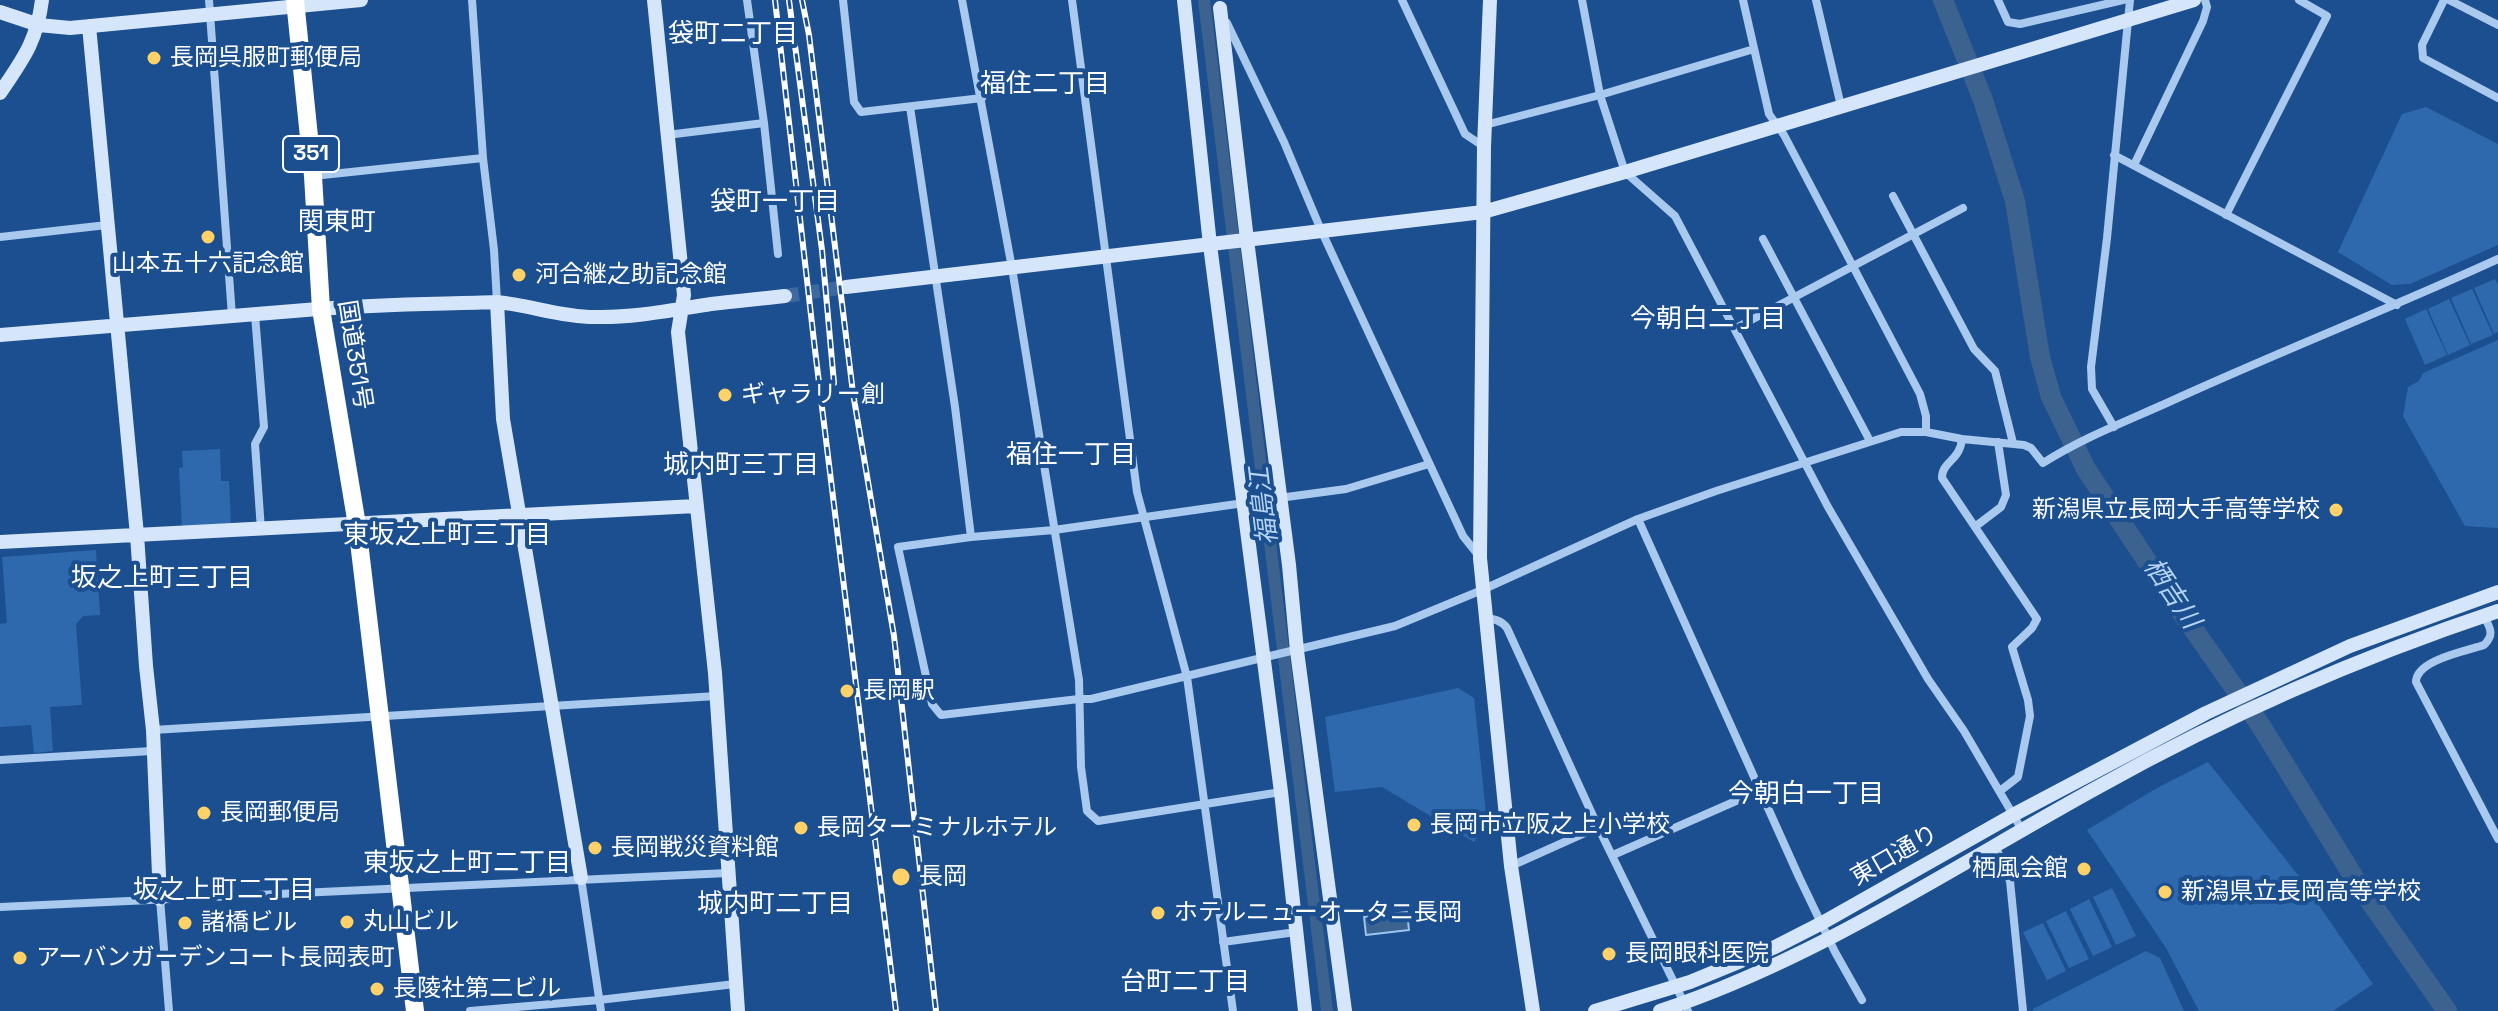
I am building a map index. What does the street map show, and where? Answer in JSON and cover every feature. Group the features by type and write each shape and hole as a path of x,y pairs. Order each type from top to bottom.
{"highway":[{"name":"国道351号","path":"296,3 313,176 321,309 357,525 379,716"},
{"name":"351","path":"379,716 415,1011"}],"street":[{"path":"0,93 28,52 39,25 42,0"},
{"path":"6,14 39,25 70,28 209,7 361,0"},
{"path":"472,0 483,158 494,250 503,419 601,1011"},
{"path":"654,0 684,295 678,332 717,696 738,1011"},
{"path":"747,0 778,254"},
{"path":"843,0 854,102 861,112 982,98"},
{"path":"962,0 1012,268 1079,680 1081,767 1087,811 1098,821 1281,792"},
{"path":"1072,0 1137,492 1187,677 1233,1011"},
{"path":"1184,0 1244,503 1266,657 1305,1011"},
{"path":"1402,0 1465,134 1484,147"},
{"path":"1490,0 1484,147 1480,558 1511,866 1533,1011"},
{"path":"1582,0 1600,95 1625,172 1675,216 1804,462 1928,679 1964,731 2022,830"},
{"path":"1743,0 1769,114 1784,135 1920,394 1926,416 1926,432"},
{"path":"1816,0 1841,106"},
{"path":"1998,0 2008,22 2020,24 2123,0"},
{"path":"2110,428 2092,389 2091,367 2130,0"},
{"path":"846,287 1483,212 2194,0"},
{"path":"2134,165 2203,21 2207,7 2205,0"},
{"path":"2226,215 2327,16 2299,0"},
{"path":"2497,96 2423,58 2422,45 2446,0 2498,25"},
{"path":"1219,4 1429,464 1463,536 1480,558"},
{"path":"1219,4 1244,240 1279,498 1294,651 1345,1011"},
{"path":"209,7 232,317"},
{"path":"89,26 153,730 160,899 169,1011"},
{"path":"1485,125 1754,49"},
{"path":"910,107 971,537"},
{"path":"667,135 764,123"},
{"path":"2114,155 2397,305"},
{"path":"313,176 483,158"},
{"path":"1893,196 1974,349 1995,371 2013,443"},
{"path":"1736,328 1963,208"},
{"path":"0,237 107,225"},
{"path":"1763,239 1870,441"},
{"path":"1244,503 1054,530 898,547 932,704 941,715 1091,699 1395,626 1638,519 1901,432 1926,432 1962,439 2013,443 2031,448 2043,463 2110,428 2208,384 2498,259"},
{"path":"0,335 321,309 497,302 590,317 647,316 710,304 785,296"},
{"path":"255,315 264,427 255,444 261,530"},
{"path":"1962,439 1960,453 1941,473 1942,478 2037,619 2012,647 2030,716 2018,777 2000,791"},
{"path":"1976,526 2004,502 2006,495 1998,442"},
{"path":"1279,498 1346,489 1429,464"},
{"path":"0,542 696,506"},
{"path":"1638,519 1829,939 1862,1000"},
{"name":"東口通り","path":"1595,1011 1675,987 1749,959 1822,923 2013,815 2269,682 2379,635 2498,592"},
{"path":"2491,614 2491,639 2484,645 2422,666 2416,675 2416,682 2498,839"},
{"name":"東口通り","path":"1660,1011 1686,1007 1829,939 2149,759 2278,696 2370,658 2491,614"},
{"path":"1484,618 1503,623 1507,628 1598,827 1686,1007"},
{"path":"153,730 717,696"},
{"path":"0,760 152,751"},
{"path":"1613,855 1761,790"},
{"path":"1511,866 1598,827"},
{"path":"1995,845 2010,881 2023,1011"},
{"path":"0,907 728,873"},
{"path":"1223,942 1296,932"},
{"path":"470,1011 735,984"}],"shaded area":[{"path":"2426,107 2498,144 2498,245 2410,284 2392,285 2338,252 2402,114"},
{"path":"2495,279 2498,285 2498,332 2494,334 2474,288"},
{"path":"2472,289 2493,335 2471,344 2451,298"},
{"path":"2449,299 2470,345 2448,355 2428,309"},
{"path":"2426,309 2447,355 2425,365 2405,319"},
{"path":"2498,340 2498,528 2465,526 2403,416 2408,387 2419,381 2423,373"},
{"path":"220,449 221,481 229,481 231,526 182,529 179,468 183,467 182,451"},
{"path":"96,550 100,615 83,616 76,624 82,705 50,707 53,751 34,753 31,725 0,727 0,624 7,623 2,557"},
{"path":"1458,688 1474,698 1487,823 1474,842 1382,787 1335,792 1325,717"},
{"name":"新潟県立長岡高等学校","path":"2208,762 2298,875 2373,984 2333,1011 2199,1011 2166,948 2087,830"},
{"path":"2112,888 2136,936 2116,945 2093,897"},
{"path":"2089,899 2112,947 2093,956 2070,909"},
{"path":"2066,911 2089,959 2069,968 2046,921"},
{"path":"1407,912 1409,930 1366,935 1364,917"},
{"path":"2043,923 2066,971 2047,980 2023,932"},
{"path":"2146,951 2160,958 2184,1011 2033,1011 2033,1009"}],"waterway":[{"name":"福島江","path":"1204,0 1327,1011"},
{"name":"栖吉川","path":"1943,0 1983,100 2015,201 2040,357 2051,397 2086,469 2261,726 2358,884 2447,1011"}],"tunnel":[{"path":"785,296 846,287"}],"railway":[{"path":"775,0 896,1011"},
{"path":"789,0 822,250 834,383"},
{"path":"802,0 809,35 853,393 894,636 936,1011"}],"place":[{"name":"長岡呉服町郵便局","path":"154,58"},
{"name":"山本五十六記念館","path":"208,237"},
{"name":"河合継之助記念館","path":"519,275"},
{"name":"ギャラリー創","path":"725,395"},
{"name":"新潟県立長岡大手高等学校","path":"2336,510"},
{"name":"長岡駅","path":"847,691"},
{"name":"長岡郵便局","path":"204,813"},
{"name":"長岡市立阪之上小学校","path":"1414,825"},
{"name":"長岡ターミナルホテル","path":"801,828"},
{"name":"長岡戦災資料館","path":"595,848"},
{"name":"栖風会館","path":"2084,869"},
{"name":"長岡","path":"901,877"},
{"name":"新潟県立長岡高等学校","path":"2165,892"},
{"name":"ホテルニューオータニ長岡","path":"1158,913"},
{"name":"丸山ビル","path":"347,922"},
{"name":"諸橋ビル","path":"185,923"},
{"name":"長岡眼科医院","path":"1609,954"},
{"name":"アーバンガーデンコート長岡表町","path":"20,958"},
{"name":"長陵社第二ビル","path":"377,989"}],"district":[{"name":"袋町二丁目","path":"733,35"},
{"name":"福住二丁目","path":"1045,85"},
{"name":"袋町一丁目","path":"775,203"},
{"name":"関東町","path":"337,223"},
{"name":"今朝白二丁目","path":"1708,320"},
{"name":"福住一丁目","path":"1071,456"},
{"name":"城内町三丁目","path":"741,466"},
{"name":"東坂之上町三丁目","path":"447,536"},
{"name":"坂之上町三丁目","path":"162,579"},
{"name":"今朝白一丁目","path":"1806,795"},
{"name":"東坂之上町二丁目","path":"467,864"},
{"name":"坂之上町二丁目","path":"224,891"},
{"name":"城内町二丁目","path":"775,905"},
{"name":"台町二丁目","path":"1185,983"}]}
